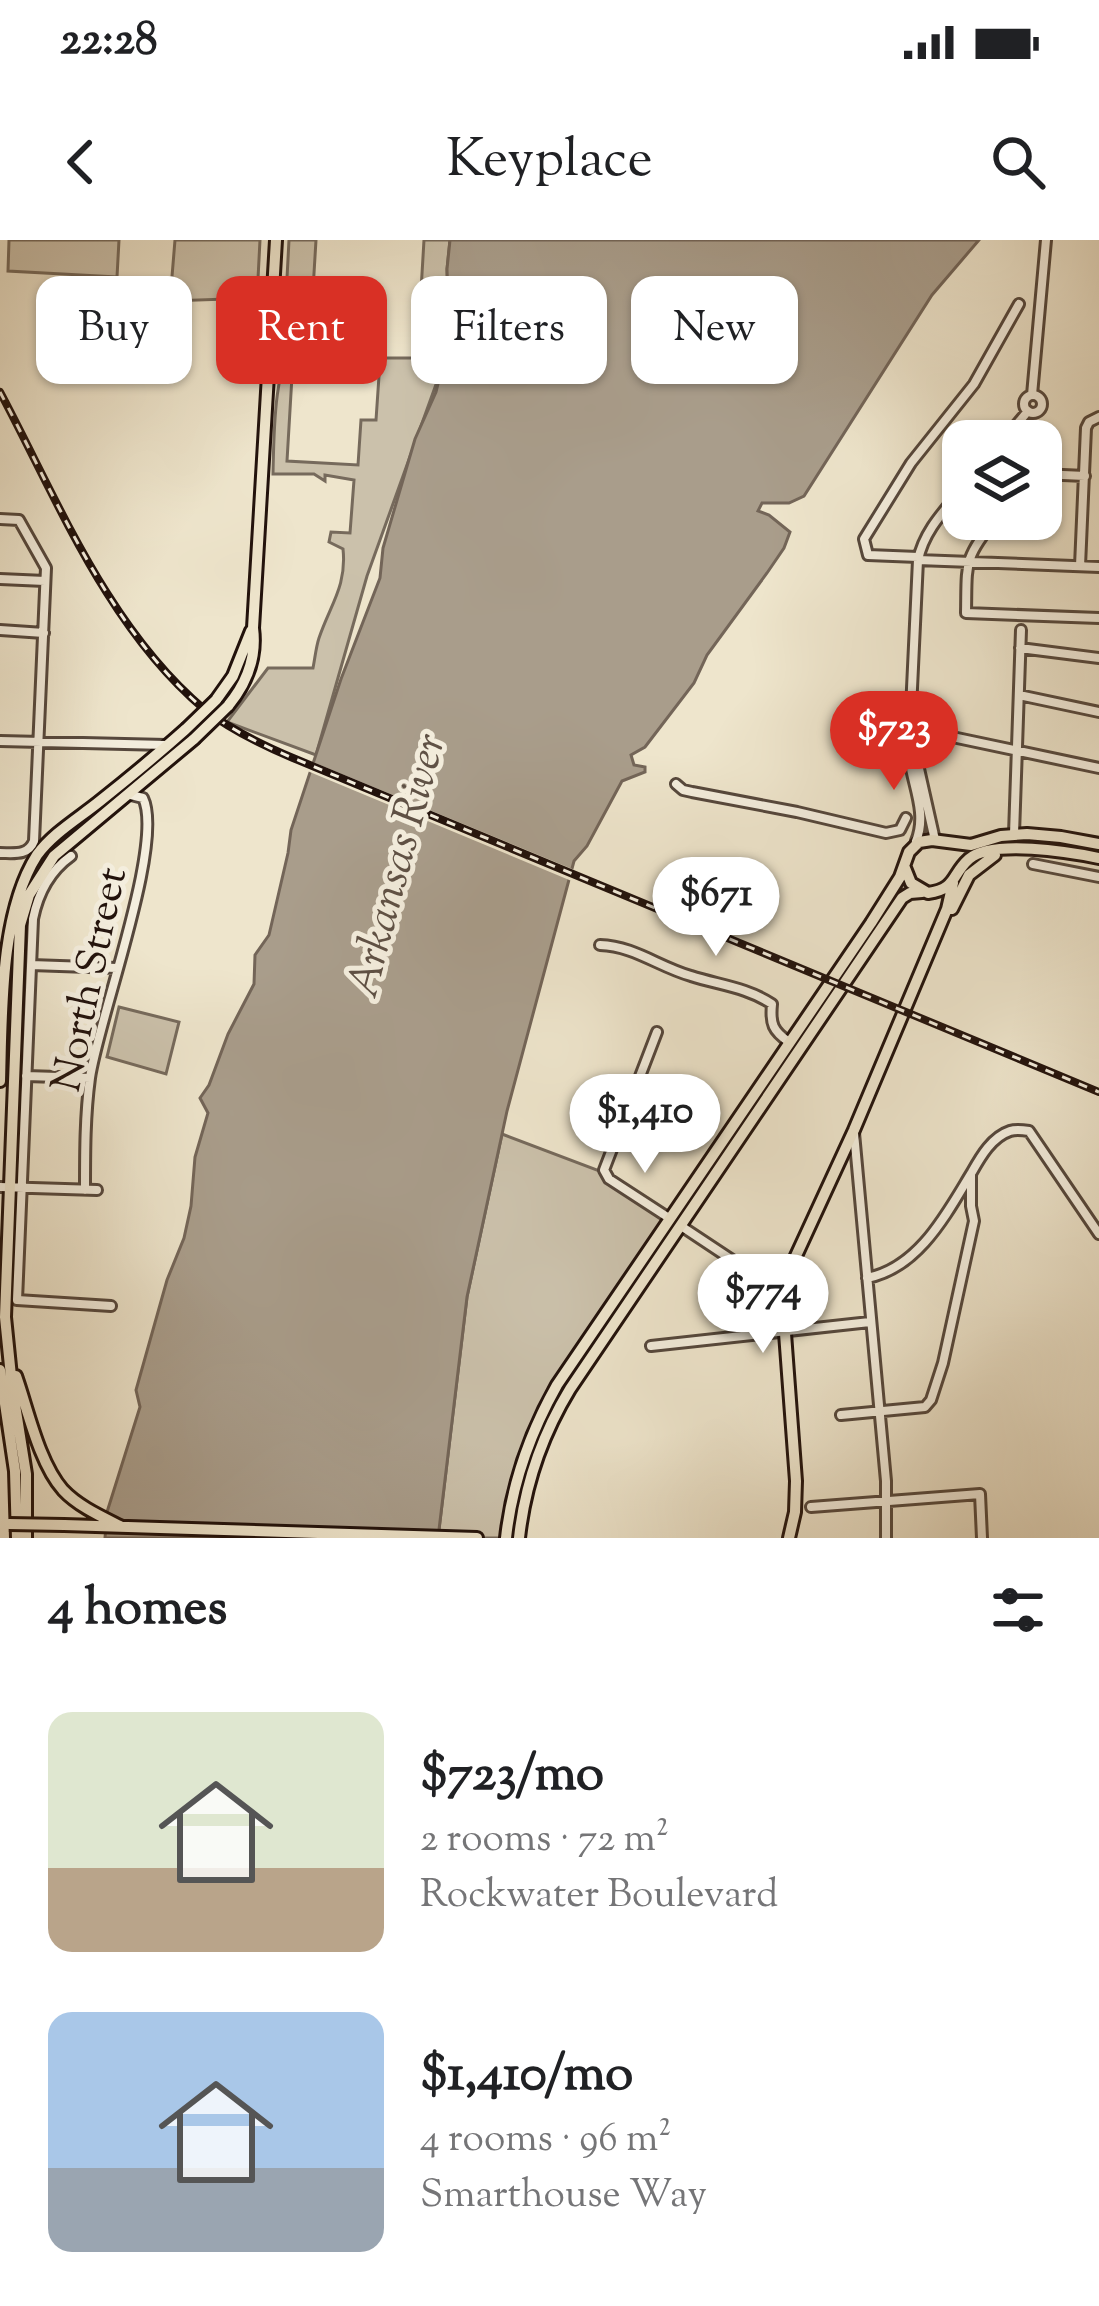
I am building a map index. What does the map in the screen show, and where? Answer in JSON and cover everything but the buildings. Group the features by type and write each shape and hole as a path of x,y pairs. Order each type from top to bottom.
{"main road":[{"path":"26,1538 26,1474 7,1345 7,965 22,914 42,872 70,842 134,793 240,690 252,663 276,240"},
{"path":"0,1081 10,910 22,881 37,855 58,834 168,745 190,734"},
{"path":"519,1538 541,1446 570,1389 789,1042 871,923 914,846 938,840 971,845 1014,834 1099,844"},
{"path":"788,1538 796,1492 782,1293 941,923 957,857 938,840"},
{"path":"506,1538 527,1446 565,1372 902,898 943,890 976,854 1044,849 1099,858"},
{"path":"941,923 974,869 1010,850"},
{"path":"905,865 907,878 936,902 941,923"},
{"path":"5,1271 16,1375 55,1479 77,1502 122,1528"},
{"path":"0,1370 15,1471 16,1538"},
{"path":"0,1523 477,1538"}],"street":[{"path":"1020,420 1028,411 1024,401 1032,395 1046,240"},
{"path":"1019,304 974,384 911,463 864,538 868,555 1099,567"},
{"path":"1080,566 1086,428 1099,417"},
{"path":"1062,475 1085,476"},
{"path":"914,846 922,818 907,746 918,559 924,538 942,514"},
{"path":"0,519 20,520 46,568 35,836 29,849 0,853"},
{"path":"979,540 968,562 966,613 1099,618"},
{"path":"0,579 45,580"},
{"path":"0,630 44,632"},
{"path":"1014,834 1021,630"},
{"path":"1020,648 1099,658"},
{"path":"1019,695 1099,712"},
{"path":"910,731 925,730 1099,768"},
{"path":"910,731 938,840"},
{"path":"0,741 168,745"},
{"path":"131,746 140,752 145,766"},
{"path":"676,784 692,792 886,833 900,830 906,818"},
{"name":"North Street","path":"85,1190 90,1078 146,848 147,807 134,793"},
{"path":"71,856 56,868 33,920 26,1076 10,1187 17,1300 111,1306"},
{"path":"1033,864 1099,877"},
{"path":"600,945 623,947 689,976 757,994 772,1004 772,1025 789,1042"},
{"path":"7,965 117,968"},
{"path":"657,1032 604,1170 609,1179 782,1293"},
{"path":"26,1076 90,1078"},
{"path":"854,1130 887,1501 886,1538"},
{"path":"867,1278 888,1273 933,1232 989,1145 1013,1130 1029,1130 1099,1234"},
{"path":"841,1415 929,1405 971,1238 971,1173"},
{"path":"10,1187 97,1190"},
{"path":"954,1201 971,1206"},
{"path":"651,1346 871,1322"},
{"path":"811,1507 980,1494 982,1538"}],"shaded area":[{"path":"9,240 119,240 117,276 8,271"},
{"path":"175,240 260,240 258,276 216,276 216,299 192,300 192,276 172,276"},
{"path":"289,240 316,240 314,276 287,276"},
{"path":"424,240 450,240 447,276 422,276"},
{"path":"387,358 411,358 411,384 436,384 367,576 316,755 227,722 268,668 313,668 342,574 343,549 329,542 331,532 350,533 354,480 273,474 279,384 292,384 287,461 358,465 361,420 376,420 378,384 387,384"},
{"path":"119,1007 179,1022 166,1074 107,1057"},
{"path":"502,1134 605,1173 669,1218 565,1373 527,1446 506,1538 438,1538 467,1297"}],"water":[{"name":"Arkansas River","path":"450,240 979,240 932,295 804,496 789,503 762,503 758,511 790,532 784,548 707,655 694,683 645,747 631,755 634,765 645,767 645,772 622,781 574,861 507,1111 467,1297 438,1538 105,1538 107,1512 140,1407 136,1390 191,1206 195,1157 208,1113 200,1098 254,984 255,955 269,935 291,830 380,578 383,548 415,439 438,384 607,384 607,276 447,276"}],"pier":[{"path":"308,760 577,871 574,882 305,770"}],"railway":[{"path":"0,392 113,602 170,677 225,724 293,758 1099,1092"}]}
